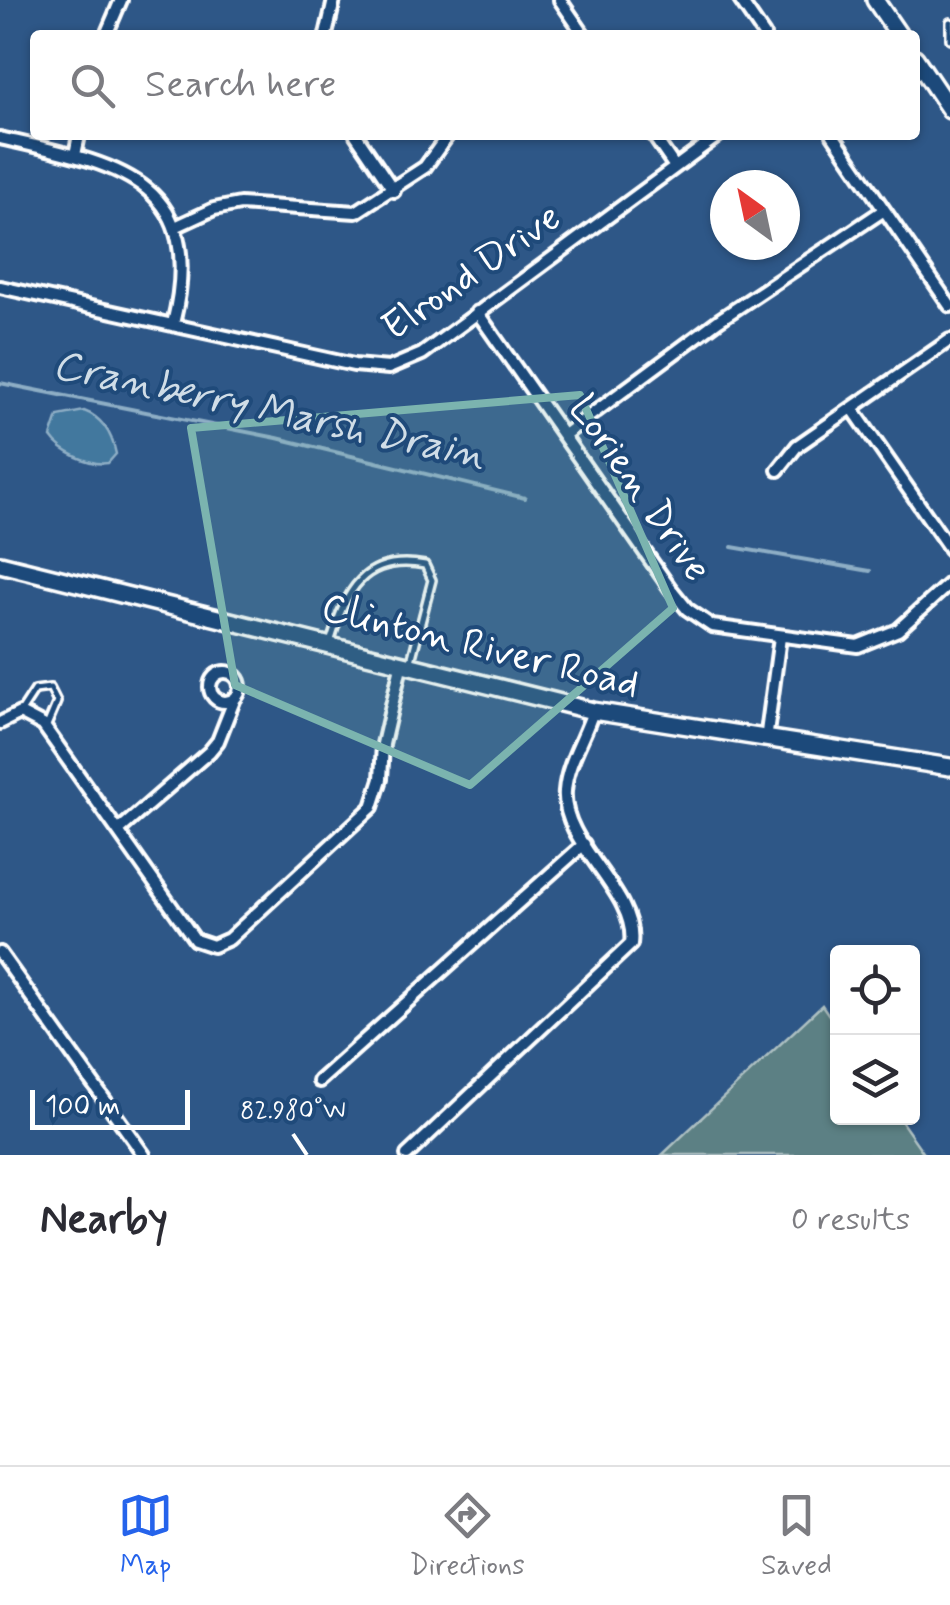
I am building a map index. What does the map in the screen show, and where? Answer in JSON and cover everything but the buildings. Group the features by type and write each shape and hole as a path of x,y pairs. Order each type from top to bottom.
{"street":[{"path":"108,30 121,0"},
{"path":"327,30 334,0"},
{"path":"560,0 581,30"},
{"path":"740,0 761,30"},
{"path":"875,0 896,30"},
{"path":"920,65 950,110"},
{"path":"0,138 125,170 175,227 184,264 173,324"},
{"path":"75,155 79,140"},
{"path":"359,140 394,191"},
{"path":"175,227 214,209 240,204 356,212 394,191 432,160 445,140"},
{"path":"657,140 674,164"},
{"name":"Elrond Drive","path":"0,287 374,369 412,360 711,140"},
{"path":"836,140 950,306"},
{"path":"564,435 719,320 884,210"},
{"name":"Lorien Drive","path":"477,312 687,609 712,626 844,646 870,644 898,630 950,582"},
{"path":"778,470 796,446 950,340"},
{"path":"852,408 950,549"},
{"name":"Clinton River Road","path":"0,564 594,711 950,766"},
{"path":"766,740 780,638"},
{"path":"0,723 20,714 33,716 46,728 195,940 207,946 229,938 372,806 381,780 383,744 406,663"},
{"path":"118,831 209,752 226,723 239,683 224,671 210,684 226,723"},
{"path":"217,700 235,698"},
{"path":"407,1155 629,950 632,932 624,911 567,811 565,795 570,767 594,711"},
{"path":"319,1081 584,844"},
{"path":"0,953 4,968 144,1155"}],"lane":[{"path":"950,22 950,40"},
{"path":"330,643 340,610 375,568 400,560 425,565 432,580 406,663"},
{"path":"20,714 35,690 50,688 58,702 46,728"}],"highlighted area":[{"path":"580,395 673,608 470,785 235,685 191,428"}],"green space":[{"path":"822,1005 830,1017 830,1125 904,1125 925,1155 662,1155"}],"water":[{"path":"84,411 109,433 116,454 108,463 76,457 51,437 58,416"}],"waterway":[{"name":"Cranberry Marsh Drain","path":"0,383 277,438 525,498"},
{"name":"Cranberry Marsh Drain","path":"732,547 870,571"}]}
